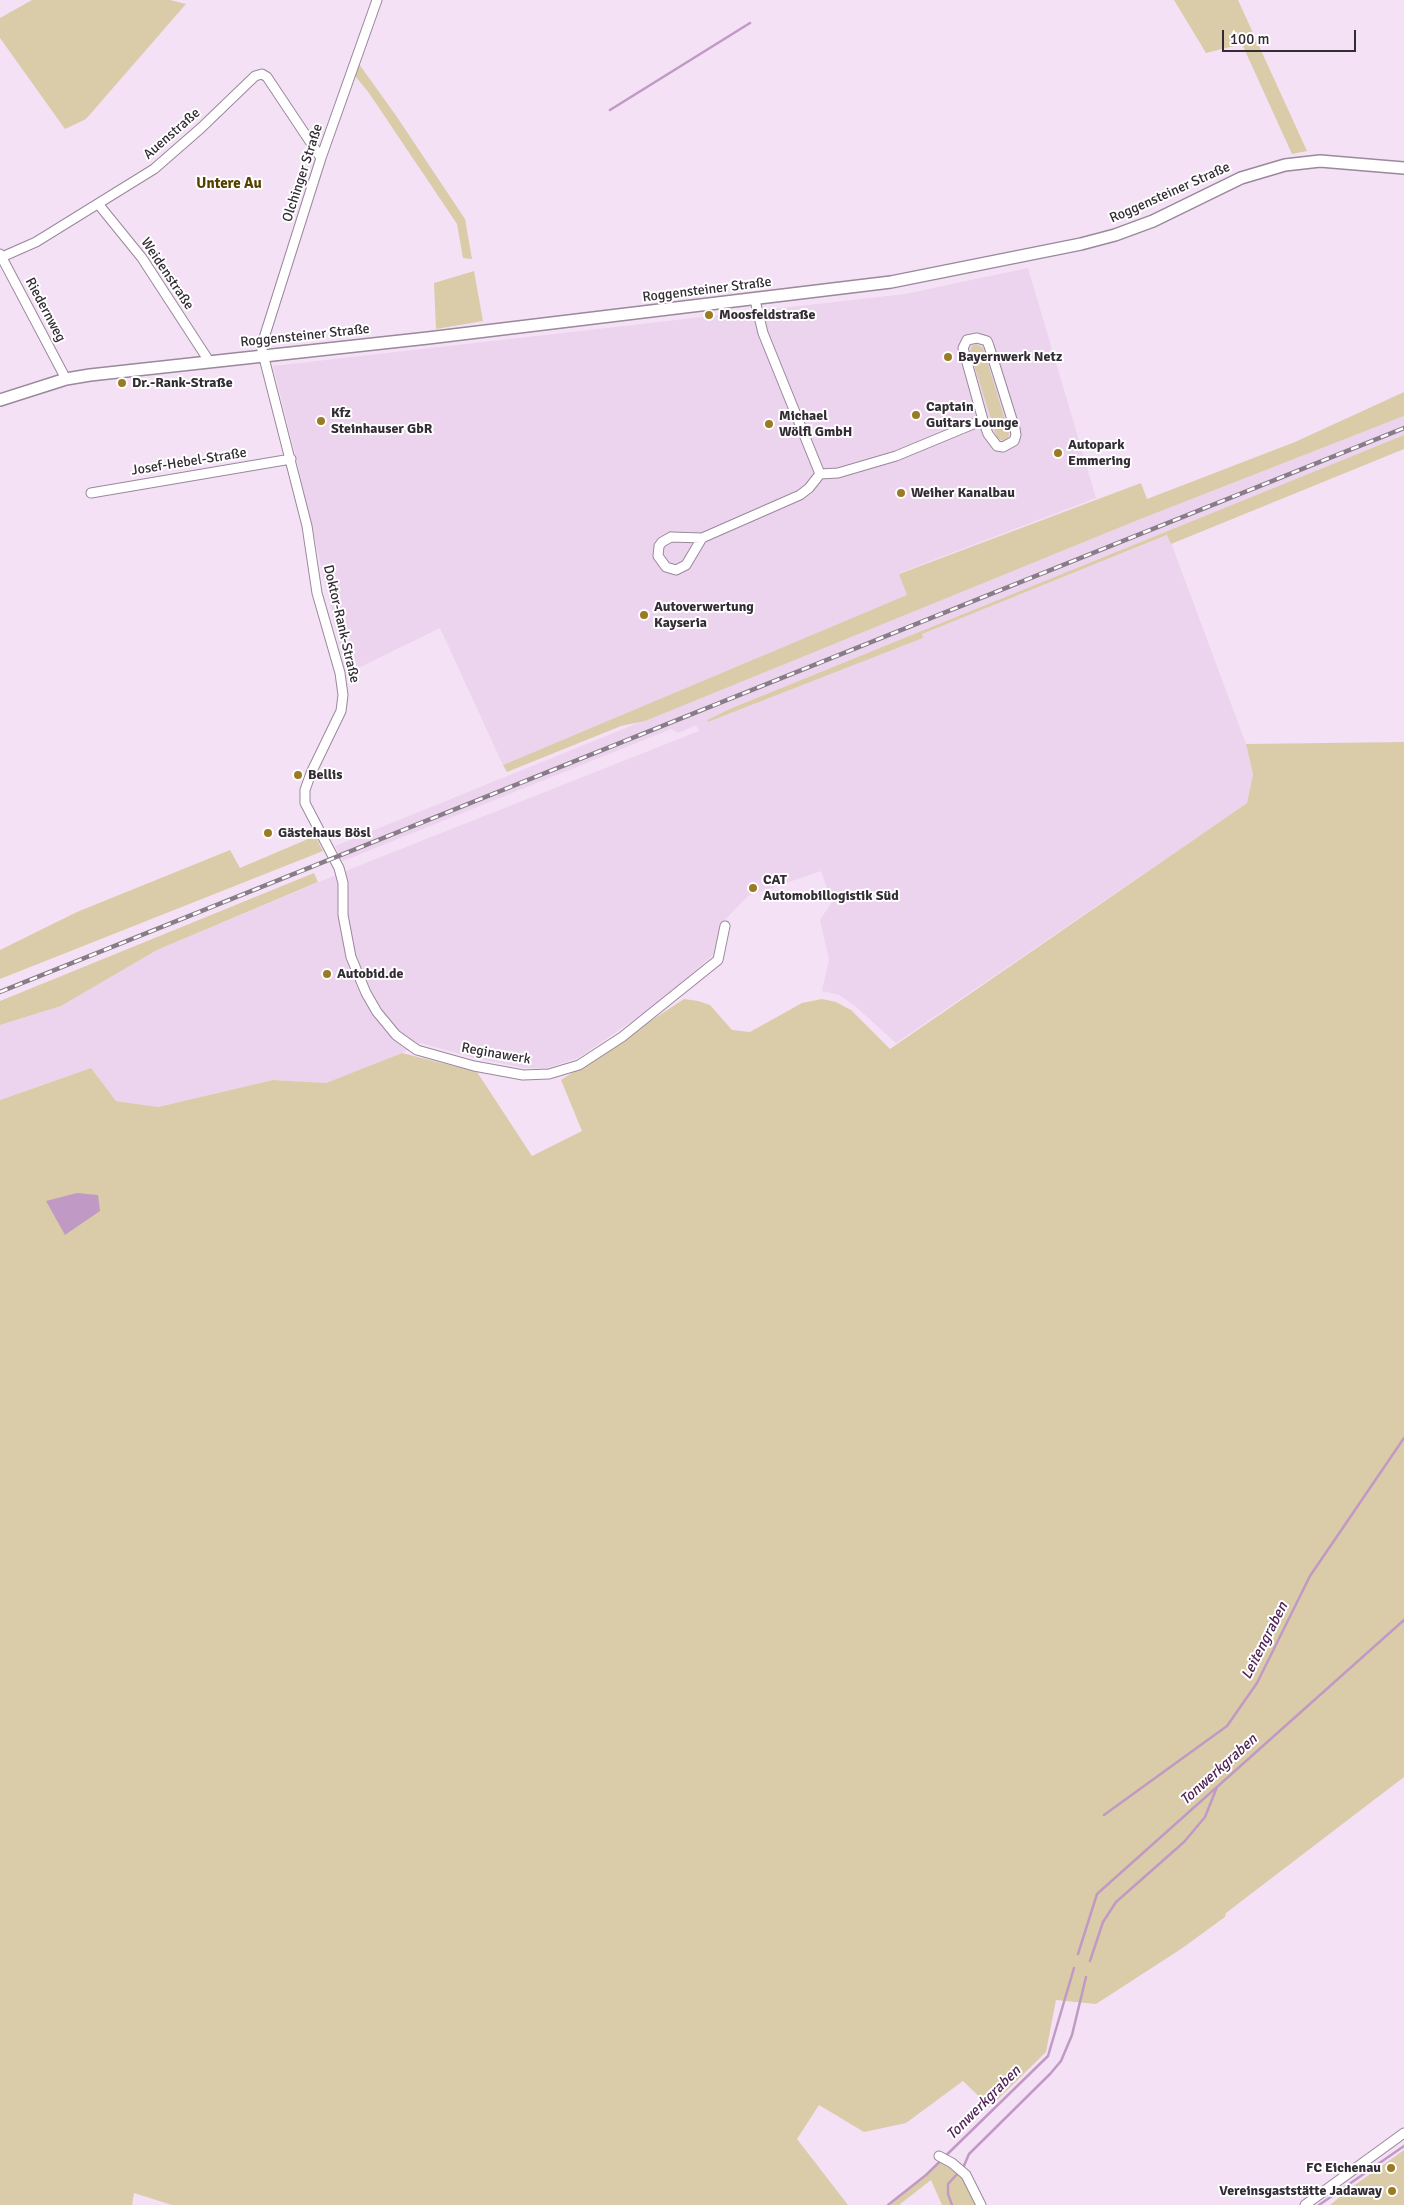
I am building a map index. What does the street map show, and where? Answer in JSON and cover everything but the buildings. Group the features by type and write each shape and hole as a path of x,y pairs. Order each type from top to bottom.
{"street":[{"name":"Olchinger Straße","path":"263,356 263,341 321,158 378,0"},
{"name":"Auenstraße","path":"1,255 36,242 100,205 154,169 201,128 255,76 262,74 266,77 321,158"},
{"name":"Roggensteiner Straße","path":"0,400 66,379 209,361 755,300 891,282 1116,235 1144,224 1241,178 1285,164 1320,160 1404,168"},
{"name":"Weidenstraße","path":"100,205 142,258 209,361"},
{"name":"Riedernweg","path":"1,255 66,379"},
{"path":"755,300 763,333 820,474"},
{"path":"977,338 987,341 990,346 1015,429 1014,441 1003,447 997,446 992,442 984,420 963,348 967,340 977,338"},
{"name":"Doktor-Rank-Straße","path":"263,356 307,526 316,593 340,673 343,695 341,711 305,790 307,811 334,858"},
{"path":"702,538 690,561 682,568 671,569 660,561 659,546 666,538 677,536 702,538 800,495 809,488 820,474 838,473 896,456 984,420"},
{"name":"Josef-Hebel-Straße","path":"92,493 291,459"},
{"name":"Reginawerk","path":"334,858 343,883 343,915 351,957 366,993 377,1012 396,1035 417,1050 474,1066 522,1075 549,1074 580,1065 622,1038 720,958 725,926"},
{"path":"1305,2205 1404,2133"},
{"path":"941,2157 952,2163 966,2175 981,2205"}],"shaded area":[{"path":"32,0 170,0 186,4 86,119 65,129 0,38 0,18"},
{"path":"1174,0 1238,0 1307,151 1292,154 1242,44 1206,53"},
{"path":"359,64 465,219 472,259 463,258 457,224 369,93 355,76"},
{"path":"1028,268 1096,498 899,573 908,595 503,765 440,628 346,674 273,366 905,294"},
{"path":"474,271 483,321 436,329 434,283"},
{"path":"976,344 983,348 1009,433 1008,439 1005,442 997,438 970,352 972,346"},
{"path":"1404,392 1404,416 1138,520 645,721 621,726 507,772 503,765 907,595 899,574 1141,483 1147,499 1295,442"},
{"path":"1404,416 1404,435 732,708 707,720 708,722 923,638 922,634 1168,535 1246,744 1253,774 1247,803 896,1043 854,1005 839,995 822,991 829,959 820,920 832,902 821,871 748,896 720,925 715,953 663,1000 578,1058 547,1068 523,1068 475,1058 421,1043 402,1053 326,1083 273,1080 158,1107 116,1101 91,1068 0,1100 0,1025 61,1006 157,950 348,870 699,731 696,725 678,733 671,729 343,861 335,846 1138,520"},
{"path":"1404,435 1404,449 1171,544 1167,535 922,634 923,638 708,722 707,720 732,708"},
{"path":"1404,742 1404,1777 1226,1913 1225,1917 1181,1949 1096,2004 1056,2000 1046,2052 990,2107 963,2081 906,2123 864,2132 819,2105 797,2139 848,2205 172,2205 134,2193 132,2205 0,2205 0,1100 91,1068 116,1101 158,1107 273,1080 326,1083 402,1053 477,1072 532,1156 582,1131 561,1080 684,999 710,1005 732,1030 750,1032 802,1003 822,999 836,1002 851,1010 890,1049 1247,803 1253,774 1246,744"},
{"path":"315,836 323,851 0,979 0,950 77,912 230,850 240,868"},
{"path":"314,873 318,882 157,950 61,1006 0,1025 0,1001"},
{"path":"77,1193 98,1195 100,1211 65,1235 46,1201"},
{"name":"FC Eichenau","path":"1404,2150 1404,2205 1330,2205 1352,2187"},
{"path":"941,2162 963,2178 977,2205 942,2205 931,2180 899,2205 890,2205"}],"waterway":[{"path":"610,110 750,23"},
{"name":"Leitengraben","path":"1104,1815 1227,1726 1257,1683 1310,1576 1404,1438"},
{"name":"Tonwerkgraben","path":"1078,1954 1097,1894 1404,1620"},
{"path":"1090,1961 1103,1922 1116,1902 1184,1842 1205,1817 1217,1787"},
{"name":"Tonwerkgraben","path":"888,2205 926,2175 1048,2056 1074,1968"},
{"path":"963,2168 969,2154 1061,2061 1072,2035 1086,1977"},
{"path":"1319,2205 1404,2146"},
{"path":"952,2205 948,2194 948,2184 959,2172"}],"railway":[{"path":"0,992 1404,428"}],"place":[{"name":"Moosfeldstraße","path":"709,315"},
{"name":"Bayernwerk Netz","path":"948,357"},
{"name":"Dr.-Rank-Straße","path":"122,383"},
{"name":"Captain Guitars Lounge","path":"916,415"},
{"name":"Kfz Steinhauser GbR","path":"321,421"},
{"name":"Michael Wölfl GmbH","path":"769,424"},
{"name":"Autopark Emmering","path":"1058,453"},
{"name":"Weiher Kanalbau","path":"901,493"},
{"name":"Autoverwertung Kayseria","path":"644,615"},
{"name":"Bellis","path":"298,775"},
{"name":"Gästehaus Bösl","path":"268,833"},
{"name":"CAT Automobillogistik Süd","path":"753,888"},
{"name":"Autobid.de","path":"327,974"},
{"name":"FC Eichenau","path":"1391,2168"},
{"name":"Vereinsgaststätte Jadaway","path":"1392,2191"}],"district":[{"name":"Untere Au","path":"229,184"}]}
